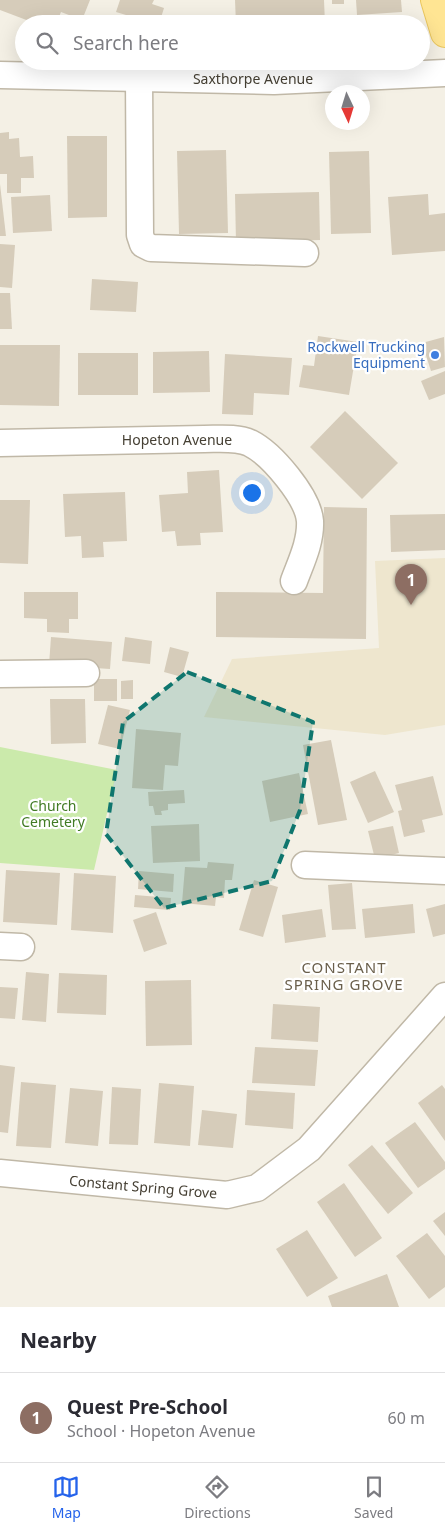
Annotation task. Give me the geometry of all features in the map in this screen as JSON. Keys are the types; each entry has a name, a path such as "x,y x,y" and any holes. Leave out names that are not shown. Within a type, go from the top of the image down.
{"main road":[{"path":"435,0 445,33"}],"street":[{"name":"Saxthorpe Avenue","path":"0,75 274,81 445,74"},
{"path":"139,78 140,235 143,244 152,248 305,253"},
{"name":"Hopeton Avenue","path":"0,443 204,439 232,439 250,443 276,464 307,507 310,522 309,542 294,581"},
{"path":"0,674 86,674"},
{"path":"305,865 445,871"},
{"name":"Constant Spring Grove","path":"0,1173 227,1195 257,1188 309,1149 445,996"}],"highlighted area":[{"path":"187,672 313,722 300,810 272,881 164,908 106,834 123,722"}],"shaded area":[{"path":"445,558 445,725 385,735 204,717 232,659 379,648 375,561"}],"green space":[{"name":"Church Cemetery","path":"0,747 117,770 94,870 0,863"}],"building":[{"path":"0,0 90,0 84,15 69,15 61,12 60,15 15,16 0,10"},
{"path":"120,0 154,0 152,4 164,8 162,15 126,15 116,12"},
{"path":"235,0 324,0 325,15 236,15"},
{"path":"332,0 344,0 344,4 332,4"},
{"path":"356,0 401,0 402,12 357,15"},
{"path":"9,132 9,139 19,138 20,157 33,156 34,178 21,178 21,193 7,193 7,174 0,174 0,133"},
{"path":"67,136 107,136 107,217 68,218"},
{"path":"226,150 228,233 179,234 177,151"},
{"path":"369,151 371,233 331,234 329,152"},
{"path":"0,184 6,236 0,236"},
{"path":"319,192 320,240 236,243 235,194"},
{"path":"428,194 429,215 445,213 445,251 392,255 388,197"},
{"path":"50,195 52,231 13,233 11,197"},
{"path":"0,244 15,245 12,288 0,287"},
{"path":"92,279 138,282 136,312 90,310"},
{"path":"0,293 10,293 12,329 0,329"},
{"path":"318,336 358,342 349,395 299,387 303,365 314,366"},
{"name":"Rockwell Trucking Equipment","path":"444,337 445,367 431,371 422,343"},
{"path":"0,345 60,345 59,406 0,405"},
{"path":"209,351 210,392 153,393 153,352"},
{"path":"78,353 138,353 138,395 78,395"},
{"path":"225,354 292,358 289,395 254,393 253,415 222,414"},
{"path":"445,371 445,394 429,400 421,381"},
{"path":"345,411 398,463 362,499 310,447"},
{"path":"219,470 223,532 200,533 201,545 177,546 175,531 162,532 159,495 188,493 187,472"},
{"path":"125,492 127,541 103,542 104,557 82,558 81,536 65,537 63,494"},
{"path":"0,500 30,500 28,564 0,563"},
{"path":"324,507 367,508 366,639 216,637 216,592 323,593"},
{"path":"445,514 445,550 391,552 390,515"},
{"path":"24,592 78,592 78,619 69,619 69,633 47,632 47,619 24,618"},
{"path":"51,637 112,642 110,669 49,665"},
{"path":"125,637 152,641 150,664 122,661"},
{"path":"170,647 189,652 182,677 164,672"},
{"path":"94,679 117,679 117,701 94,701"},
{"path":"133,680 133,699 121,699 121,681"},
{"path":"50,699 85,699 86,743 51,744"},
{"path":"108,705 130,710 120,749 98,744"},
{"path":"136,729 181,733 178,766 165,765 163,790 132,788"},
{"path":"331,740 347,820 318,825 303,745"},
{"path":"375,771 394,812 368,823 350,782"},
{"path":"299,773 308,814 270,822 262,781"},
{"path":"433,776 443,815 422,820 425,832 404,837 398,811 402,810 395,785"},
{"path":"184,790 185,803 168,804 168,810 161,811 162,815 155,815 153,806 149,806 148,792"},
{"path":"199,824 200,861 153,863 151,826"},
{"path":"393,826 399,853 375,859 368,831"},
{"path":"208,862 234,864 232,880 225,880 224,898 216,897 215,906 182,903 185,867 207,868"},
{"path":"6,870 60,873 57,925 3,922"},
{"path":"139,871 174,874 173,892 138,889"},
{"path":"74,873 116,876 113,933 71,930"},
{"path":"254,880 278,887 263,937 239,930"},
{"path":"352,883 356,929 332,930 328,885"},
{"path":"135,895 171,898 170,910 134,907"},
{"path":"413,904 415,933 365,938 362,909"},
{"path":"445,904 445,934 433,937 426,909"},
{"path":"322,909 326,937 285,943 282,915"},
{"path":"156,912 167,944 144,952 133,920"},
{"path":"26,972 49,974 46,1022 22,1020"},
{"path":"59,973 107,975 106,1015 57,1013"},
{"path":"191,980 192,1045 146,1046 145,981"},
{"path":"0,987 18,988 15,1019 0,1018"},
{"path":"273,1004 320,1007 318,1042 271,1039"},
{"path":"255,1047 318,1050 315,1086 252,1083"},
{"path":"0,1065 15,1067 8,1133 0,1132"},
{"path":"21,1082 56,1085 51,1148 16,1146"},
{"path":"159,1083 194,1086 190,1146 154,1143"},
{"path":"442,1085 445,1089 445,1141 418,1103"},
{"path":"112,1087 141,1089 138,1145 109,1144"},
{"path":"70,1088 103,1091 98,1146 65,1143"},
{"path":"247,1090 295,1093 293,1129 245,1125"},
{"path":"202,1110 237,1114 233,1148 198,1145"},
{"path":"415,1122 445,1162 445,1169 418,1188 385,1143"},
{"path":"372,1145 413,1193 388,1214 348,1165"},
{"path":"344,1183 382,1238 355,1257 317,1202"},
{"path":"445,1212 445,1236 433,1221"},
{"path":"307,1230 338,1278 307,1297 276,1249"},
{"path":"427,1233 445,1256 445,1287 429,1299 396,1256"},
{"path":"387,1274 399,1307 332,1307 328,1296"}],"place":[{"name":"Rockwell Trucking Equipment","path":"435,355"},
{"name":"Quest Pre-School","path":"411,605"}],"district":[{"name":"CONSTANT SPRING GROVE","path":"344,976"}]}
